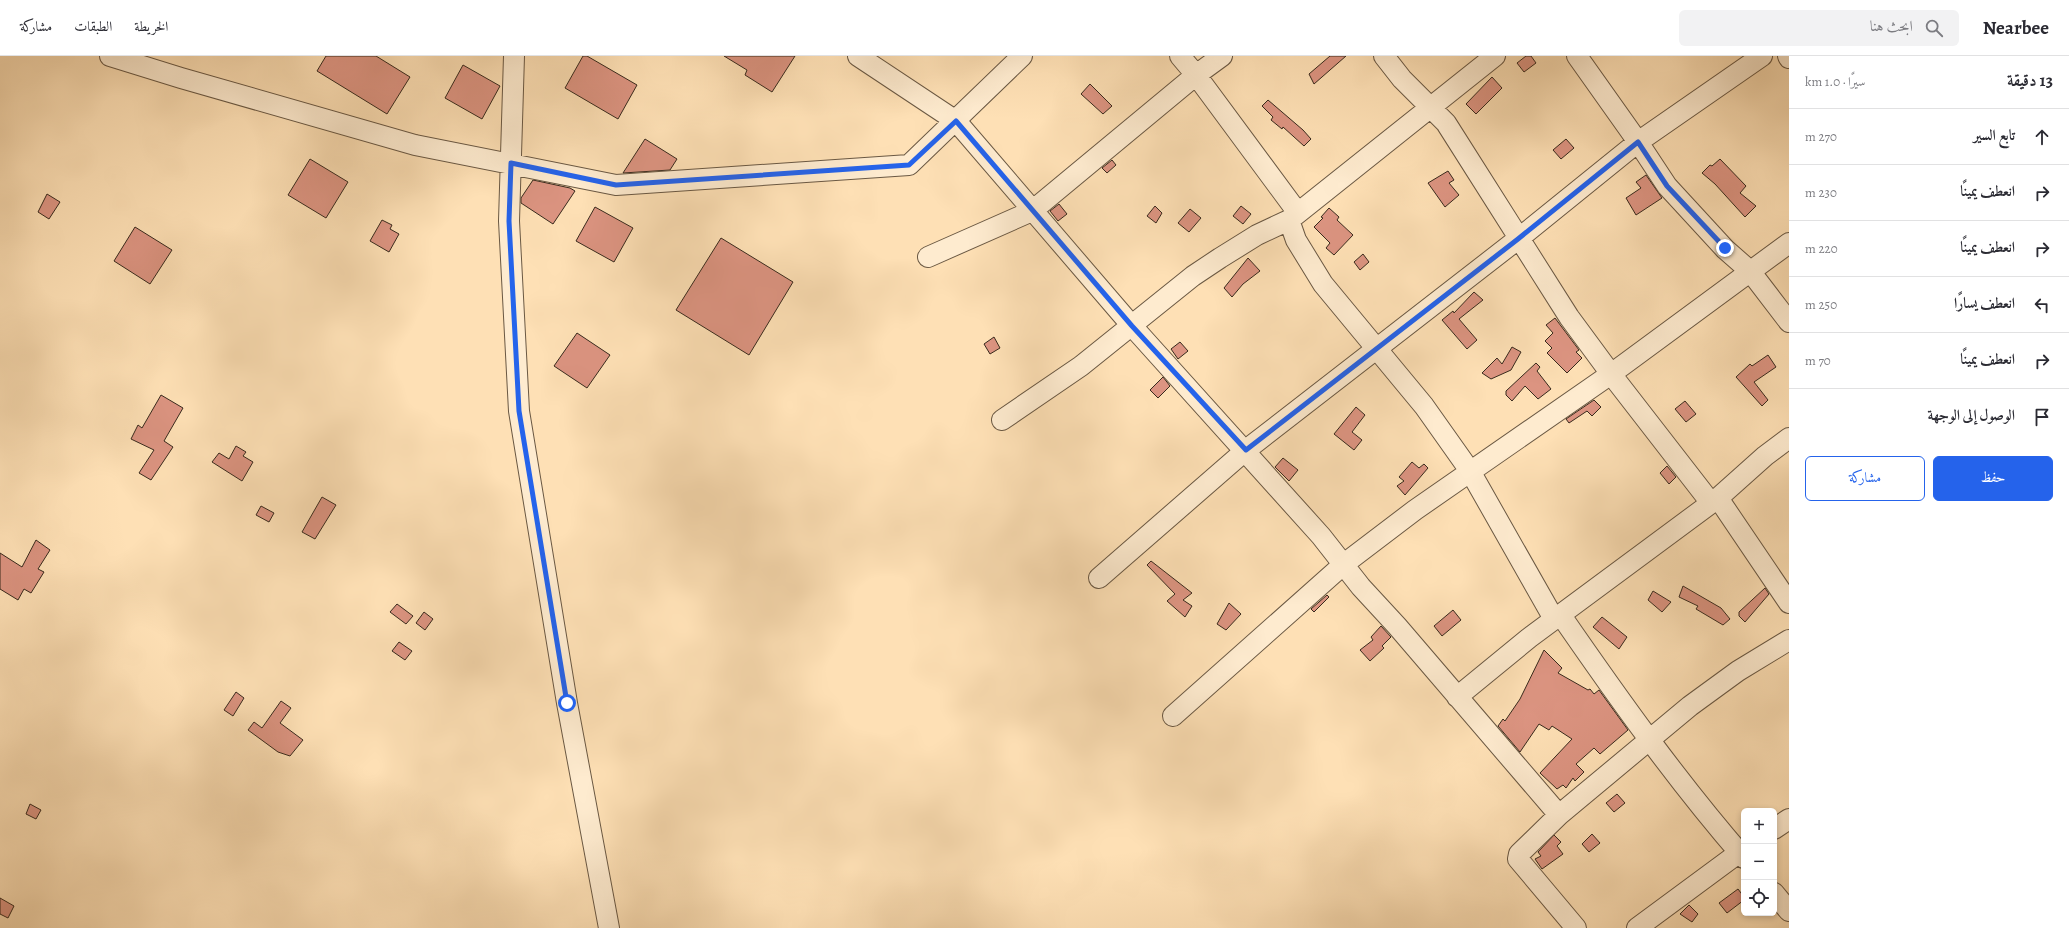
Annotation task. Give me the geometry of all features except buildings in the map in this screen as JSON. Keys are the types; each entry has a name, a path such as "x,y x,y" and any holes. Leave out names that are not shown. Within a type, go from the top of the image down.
{"street":[{"path":"112,56 414,145 616,185 909,165 1022,56"},
{"path":"514,56 509,221 519,411 567,703 609,928"},
{"path":"858,56 956,121 1132,326 1246,450 1344,564 1361,587 1559,815"},
{"path":"1180,56 1196,75 1293,217 1296,240 1307,260 1339,304 1424,406 1470,471 1557,616 1691,794 1741,852"},
{"path":"928,257 1032,211 1196,75 1222,56"},
{"path":"1384,56 1406,84 1446,123 1518,239 1570,317 1611,374 1715,500 1789,603"},
{"path":"1002,420 1076,370 1193,276 1257,235 1293,217 1430,106 1495,56"},
{"path":"1577,56 1638,142 1667,186 1725,248 1750,271 1789,322"},
{"path":"1098,578 1246,450 1518,239 1638,142 1762,56"},
{"path":"1173,716 1344,564 1470,471 1611,374 1789,243"},
{"path":"1457,697 1557,616 1715,500 1765,456 1789,438"},
{"path":"1576,928 1518,859 1522,849 1559,815 1650,739 1738,670 1789,640"},
{"path":"1777,827 1789,819"},
{"path":"1636,928 1741,854"},
{"path":"1777,897 1789,911"}],"route":[{"path":"567,703 519,411 509,221 511,163 616,185 909,165 956,121 1132,326 1246,450 1518,239 1638,142 1667,186 1725,248"}]}
